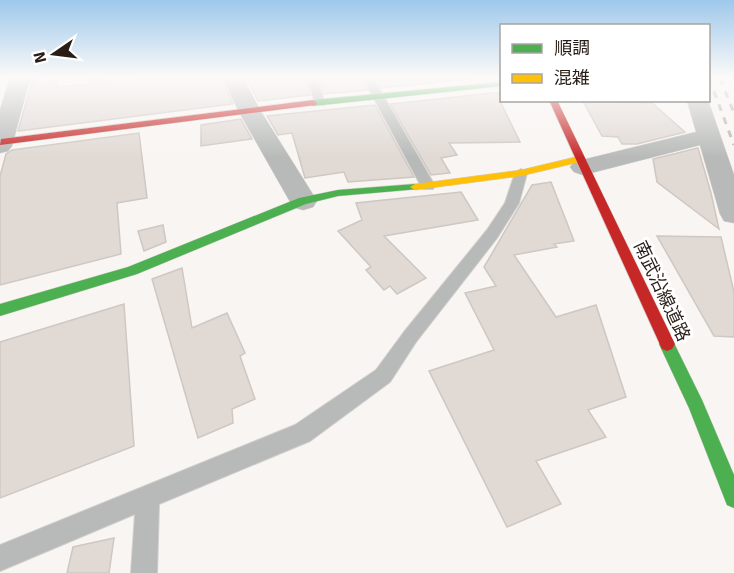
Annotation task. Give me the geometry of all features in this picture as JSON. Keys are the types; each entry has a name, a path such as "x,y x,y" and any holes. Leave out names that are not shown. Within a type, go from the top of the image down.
{"street":[{"path":"15,105 1,140 302,105"},
{"path":"246,105 303,201"},
{"name":"南武沿線道路","path":"555,105 696,406 734,498"},
{"path":"699,105 734,214"},
{"path":"0,310 132,271 303,201 338,193 428,186 521,173 709,136"}],"lane":[{"path":"382,105 428,186"},
{"path":"0,558 302,433 383,376 423,320 492,234 512,203 521,173"},
{"path":"144,573 148,495"}],"building":[{"path":"25,105 227,105 18,131"},
{"path":"375,105 414,177 348,182 344,172 305,178 292,133 278,135 267,116"},
{"path":"390,105 502,105 520,142 449,143 457,155 441,158 450,173 431,175"},
{"path":"585,105 654,105 685,132 637,144 622,144 618,137 602,136"},
{"path":"241,119 252,139 201,146 201,125"},
{"path":"139,133 147,198 117,203 121,254 0,285 0,176 6,154 12,150"},
{"path":"698,148 719,229 657,182 653,159"},
{"path":"551,182 574,241 554,244 557,247 514,255 556,317 596,305 626,397 588,410 606,437 536,461 561,504 507,527 429,371 494,350 465,293 496,286 484,267 532,185"},
{"path":"461,192 478,220 384,236 426,278 397,294 390,286 384,290 366,270 371,267 338,231 362,220 356,203"},
{"path":"163,225 166,242 144,251 138,231"},
{"path":"657,236 721,237 734,292 734,337 714,336"},
{"path":"182,268 192,328 227,313 245,353 240,356 255,399 232,409 233,423 198,438 152,279"},
{"path":"124,304 134,446 0,498 0,342"},
{"path":"114,538 109,573 67,573 73,547"}],"railway":[{"path":"719,105 734,145"},
{"path":"731,105 734,113"}],"traffic: fast":[{"path":"0,310 132,271 303,201 338,193 415,187"},
{"path":"667,344 696,406 734,498"}],"traffic: slow":[{"path":"415,187 521,173 580,159"}],"traffic: jam":[{"path":"1,142 299,105"},
{"path":"555,105 667,344"}]}
